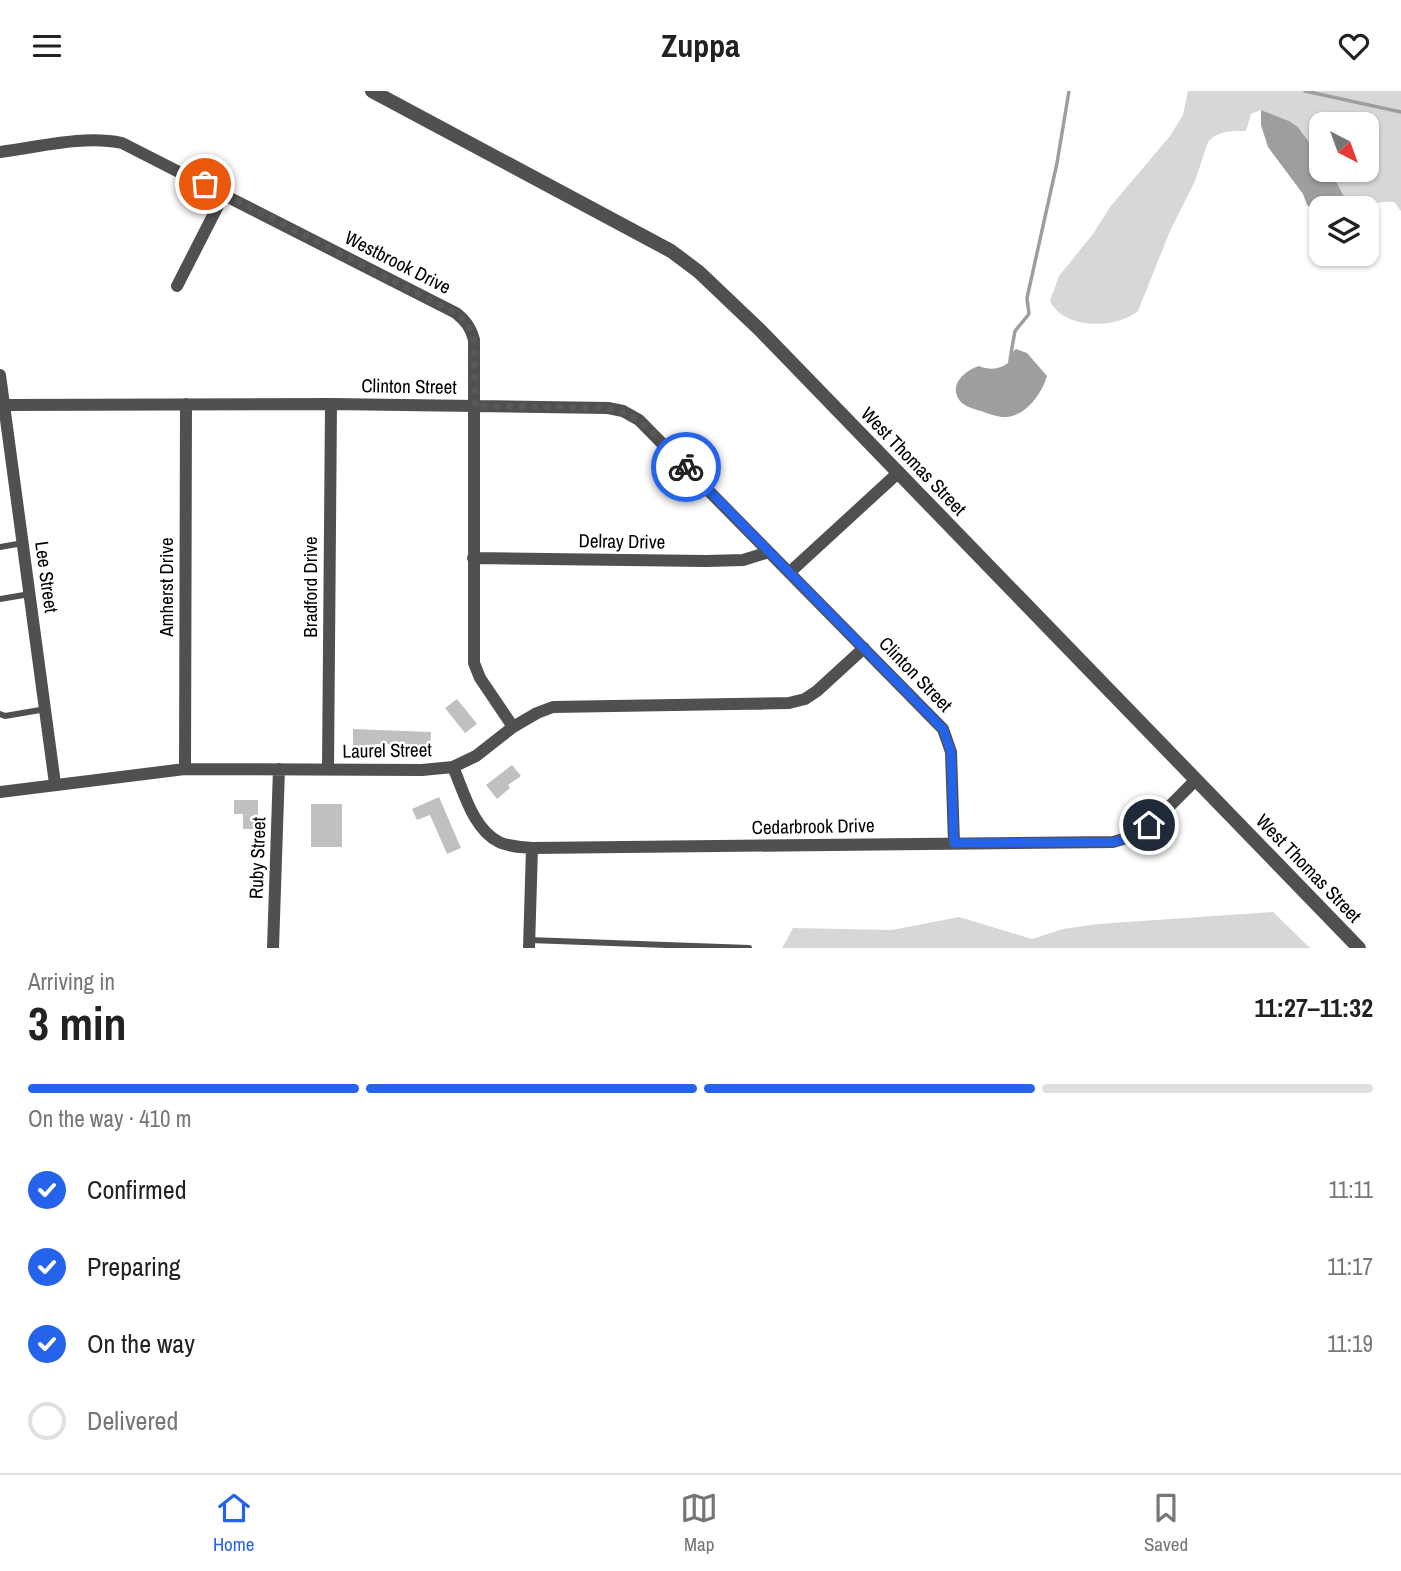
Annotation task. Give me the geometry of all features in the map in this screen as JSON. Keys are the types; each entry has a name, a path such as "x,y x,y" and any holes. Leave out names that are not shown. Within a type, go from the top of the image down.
{"street":[{"name":"West Thomas Street","path":"372,91 671,251 699,272 760,330 899,472 1359,948"},
{"name":"Westbrook Drive","path":"0,152 111,141 149,155 456,313 465,321 472,330 474,341 474,663 480,678 513,727"},
{"path":"177,286 224,194"},
{"name":"Lee Street","path":"0,375 55,784"},
{"name":"Amherst Drive","path":"185,769 186,404"},
{"name":"Clinton Street","path":"4,405 331,404 608,408 623,411 639,420 943,729 951,752 954,843"},
{"name":"Bradford Drive","path":"328,769 331,404"},
{"path":"790,572 899,472"},
{"name":"Delray Drive","path":"473,558 718,561 743,560 769,552"},
{"name":"Laurel Street","path":"0,792 185,769 422,771 453,767 476,756 513,727 553,707 789,703 805,699 864,647"},
{"name":"Cedarbrook Drive","path":"453,767 473,813 492,837 509,846 532,848 1113,842 1129,838 1149,825 1196,780"},
{"name":"Ruby Street","path":"273,948 279,769"},
{"path":"529,944 532,848"}],"lane":[{"path":"0,547 23,543"},
{"path":"0,599 30,594"},
{"path":"0,714 5,716 46,709"},
{"path":"529,944 749,948"}],"shaded area":[{"path":"1188,91 1401,91 1401,211 1394,202 1379,203 1379,196 1344,196 1336,182 1379,182 1379,112 1309,112 1309,142 1298,127 1261,110 1251,114 1246,131 1221,133 1208,142 1195,181 1170,231 1138,311 1117,321 1104,323 1078,322 1067,317 1050,301 1059,276 1093,234 1110,207 1170,136 1183,115"},
{"path":"1261,110 1298,127 1309,142 1309,182 1336,182 1344,196 1309,196 1309,206 1307,205 1303,194 1268,147 1261,125"},
{"path":"1016,349 1027,353 1047,376 1041,391 1031,404 1018,414 1002,417 971,408 960,401 956,387 965,374 979,366 994,369 1001,367 1008,363 1009,355"},
{"path":"1273,912 1310,948 782,948 793,928 892,930 959,917 1032,939 1063,929 1098,924"}],"building":[{"path":"457,699 477,724 465,733 445,708"},
{"path":"353,729 431,732 430,748 375,744 375,749 353,749"},
{"path":"512,765 521,776 508,785 510,788 497,799 486,785"},
{"path":"439,797 461,848 447,854 430,815 417,820 412,809"},
{"path":"234,800 258,800 258,829 243,829 243,814 234,814"},
{"path":"311,804 342,804 342,847 311,847"}],"waterway":[{"path":"1011,353 1015,331 1029,314 1027,298 1057,163 1069,91"},
{"path":"1305,91 1401,112"}],"way so far":[{"path":"205,184 456,313 472,330 475,406 608,408 623,411 639,420 686,467"}],"route":[{"path":"686,467 943,729 951,752 954,843 1113,842 1129,838 1149,825"}]}
